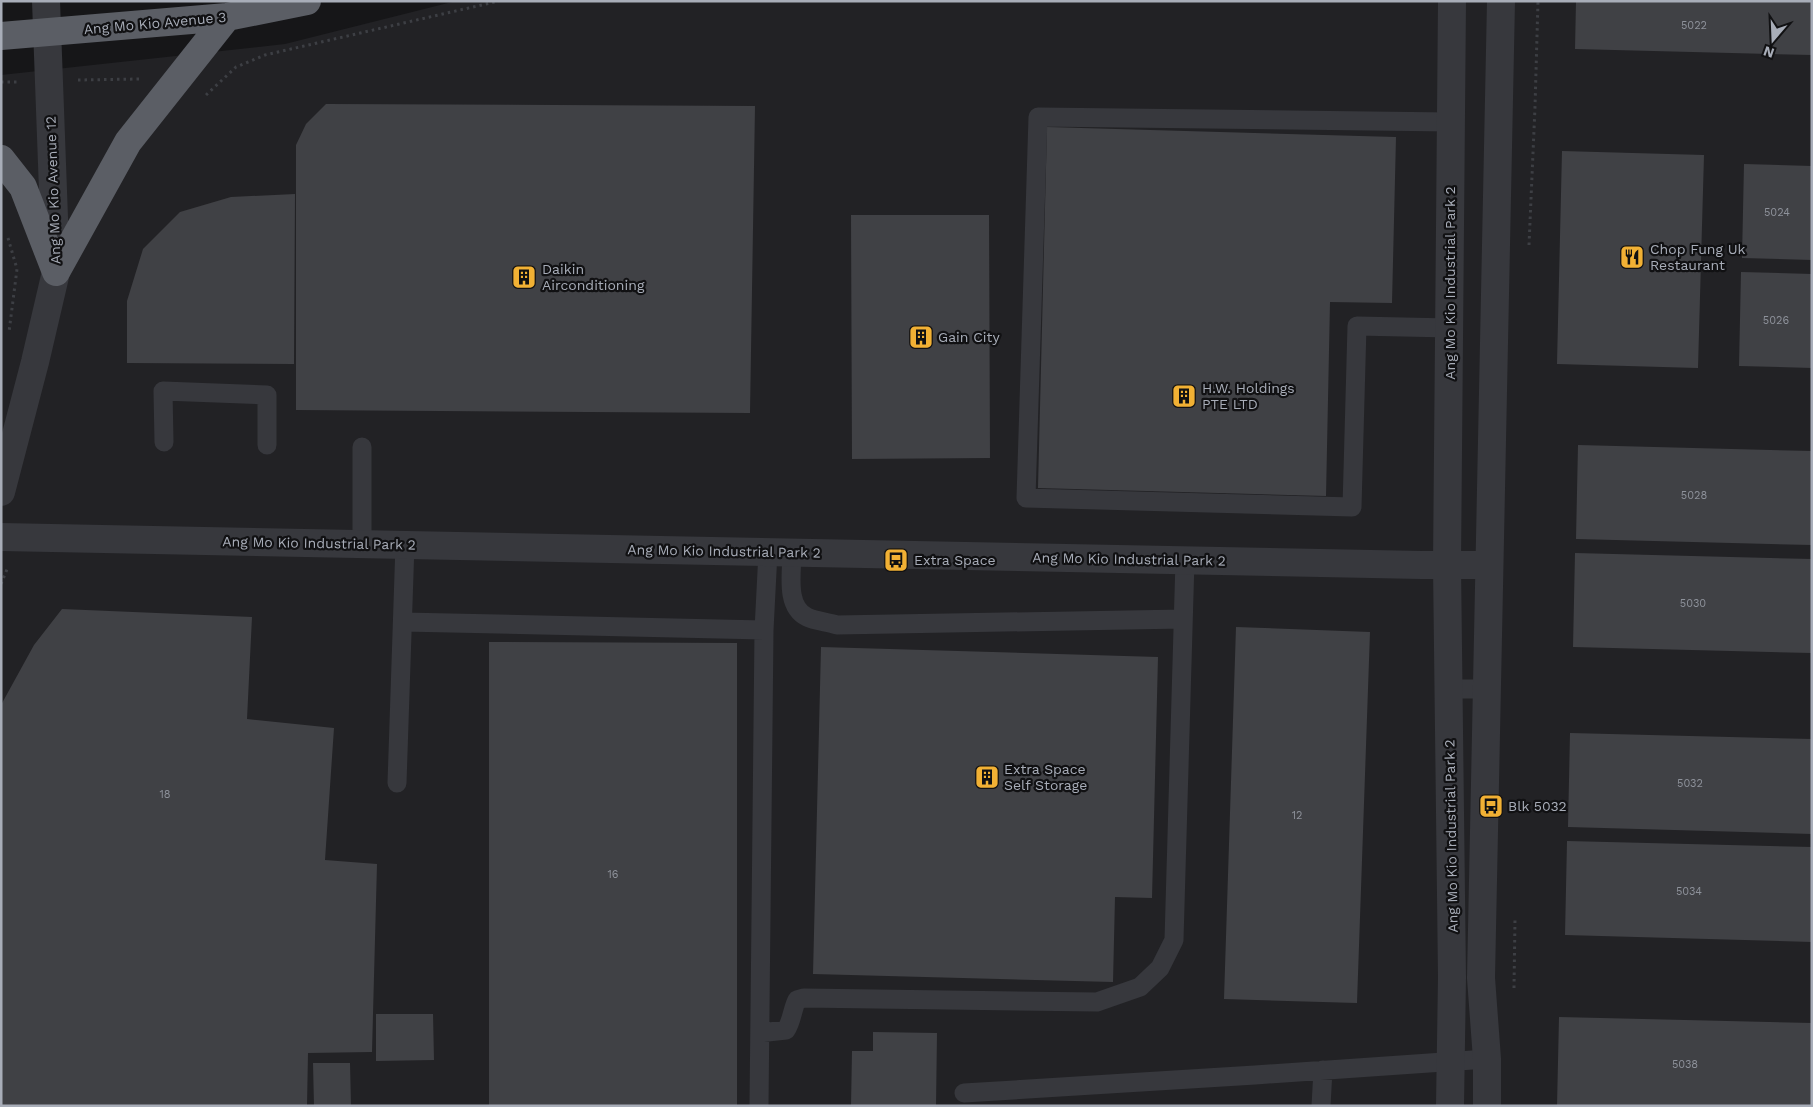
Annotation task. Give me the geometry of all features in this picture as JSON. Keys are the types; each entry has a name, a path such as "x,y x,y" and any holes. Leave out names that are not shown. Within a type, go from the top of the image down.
{"highway":[{"name":"Ang Mo Kio Avenue 3","path":"1,36 228,17 307,1"},
{"path":"56,272 128,142 228,17"},
{"path":"1,159 23,187 56,272"}],"street":[{"name":"Ang Mo Kio Avenue 12","path":"1,492 56,272 46,1"},
{"name":"Ang Mo Kio Industrial Park 2","path":"1450,1106 1452,977 1447,565 1452,1"},
{"path":"1487,1106 1487,1059 1481,978 1501,1"},
{"name":"Ang Mo Kio Industrial Park 2","path":"10,537 1489,565"}],"lane":[{"path":"1450,328 1357,326 1352,507 1026,498 1038,117 1452,122"},
{"path":"164,442 163,392 267,394 267,445"},
{"path":"362,447 362,544"},
{"path":"397,783 405,544"},
{"path":"780,552 796,609 807,617 837,625 1183,619"},
{"path":"759,1106 764,630 780,552"},
{"path":"760,1033 786,1030 789,1025 792,1009 797,1000 804,998 1097,1002 1140,987 1160,968 1174,940 1185,560"},
{"path":"403,622 764,630"},
{"path":"1449,688 1487,689"},
{"path":"1452,977 1481,978"},
{"path":"964,1093 1487,1059"},
{"path":"1321,1106 1322,1070"}],"path":[{"path":"203,98 236,67 265,55 499,1"},
{"path":"1536,107 1538,1"},
{"path":"6,233 17,269 7,341"},
{"path":"1,584 10,537"}],"shaded area":[{"path":"456,1 1812,1 1812,1106 1,1106 1,75 285,44"}],"building":[{"path":"1576,1 1812,1 1812,55 1575,49"},
{"name":"Daikin Airconditioning","path":"326,104 755,106 750,413 296,410 296,145 306,124"},
{"name":"H.W. Holdings PTE LTD","path":"1047,127 1396,137 1392,303 1330,302 1326,496 1038,488"},
{"path":"1562,151 1704,155 1698,368 1557,364"},
{"path":"1744,164 1812,166 1812,260 1742,258"},
{"path":"295,194 294,364 127,363 127,301 143,249 180,212 231,197"},
{"name":"Gain City","path":"851,215 989,215 990,458 852,459"},
{"path":"1741,272 1812,274 1812,368 1739,366"},
{"path":"1578,445 1812,451 1812,545 1576,539"},
{"path":"1575,553 1812,559 1812,653 1573,647"},
{"path":"62,609 252,617 247,719 334,728 325,860 377,864 372,1052 308,1053 307,1106 1,1106 1,705 34,645"},
{"path":"1236,627 1370,632 1357,1003 1224,999"},
{"path":"489,642 737,643 737,1106 489,1106"},
{"name":"Extra Space Self Storage","path":"821,647 1158,657 1152,898 1115,897 1113,982 813,974"},
{"path":"1570,733 1812,739 1812,834 1568,827"},
{"path":"1567,841 1812,847 1812,942 1565,935"},
{"path":"376,1014 433,1014 434,1060 376,1061"},
{"path":"1559,1017 1812,1023 1812,1106 1557,1106"},
{"path":"873,1032 937,1033 936,1106 851,1106 852,1051 873,1051"},
{"path":"313,1063 350,1063 351,1106 314,1106"}],"place":[{"name":"Chop Fung Uk Restaurant","path":"1632,257"},
{"name":"Daikin Airconditioning","path":"524,277"},
{"name":"Gain City","path":"921,337"},
{"name":"H.W. Holdings PTE LTD","path":"1184,396"},
{"name":"Extra Space","path":"896,560"},
{"name":"Extra Space Self Storage","path":"987,777"},
{"name":"Blk 5032","path":"1491,806"}]}
